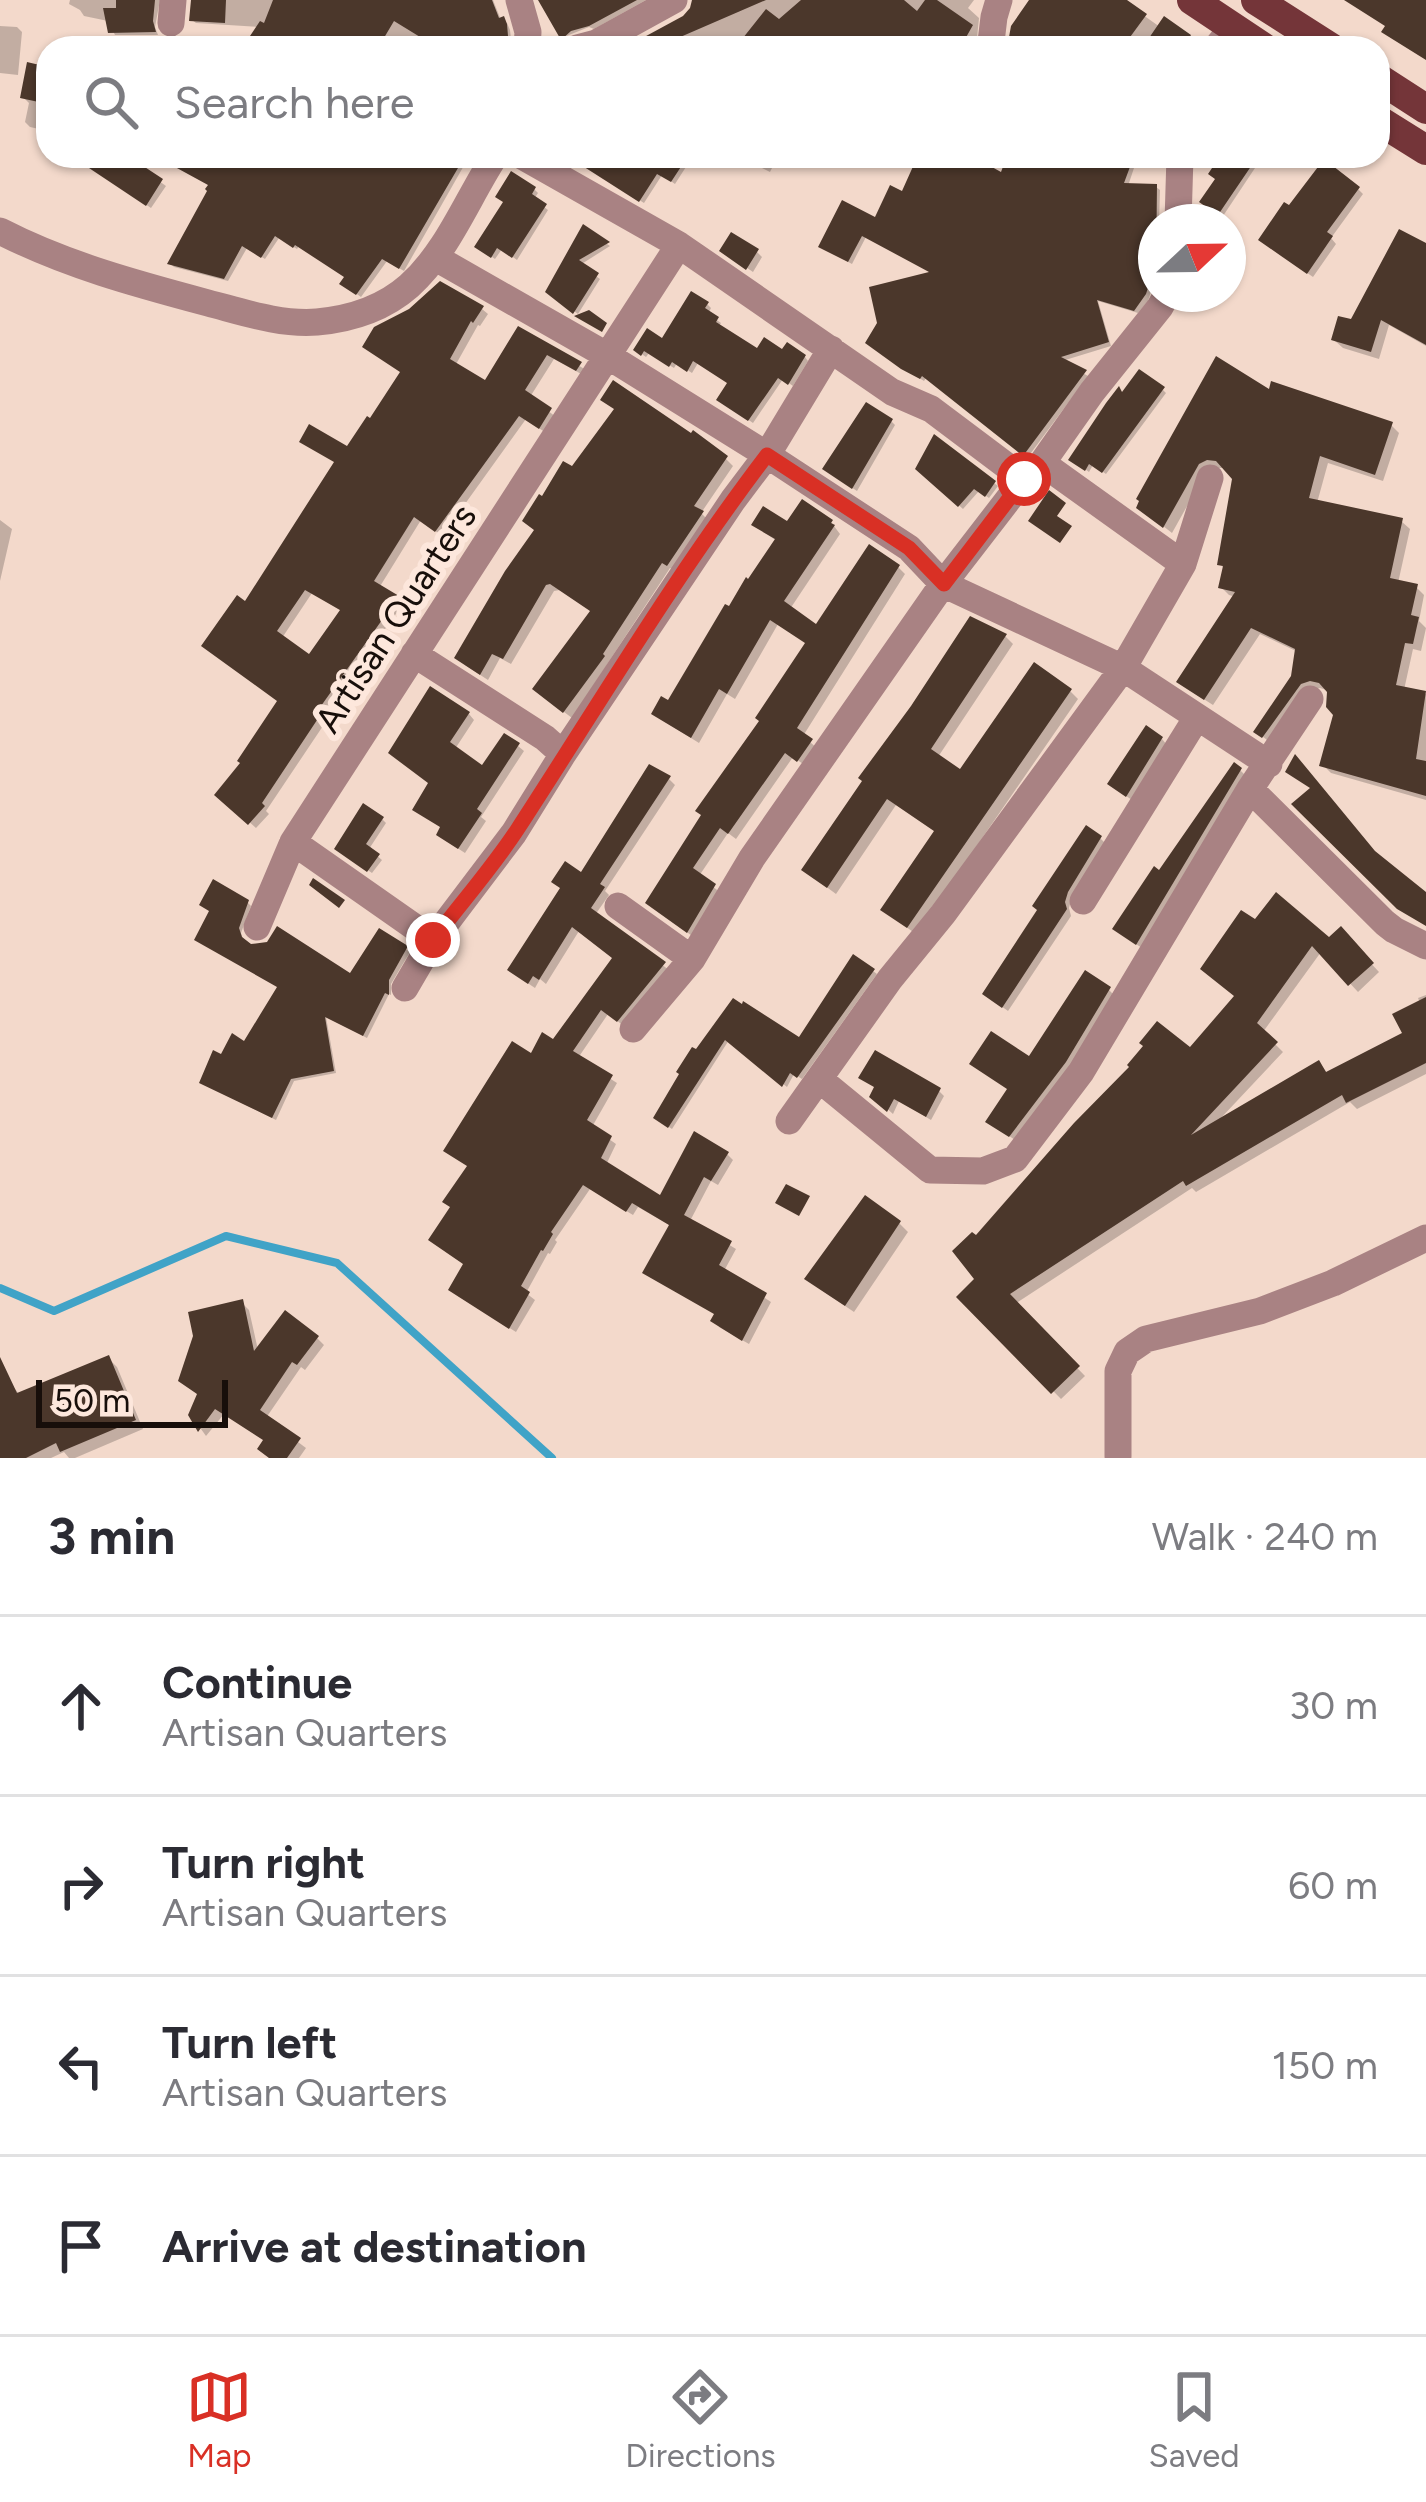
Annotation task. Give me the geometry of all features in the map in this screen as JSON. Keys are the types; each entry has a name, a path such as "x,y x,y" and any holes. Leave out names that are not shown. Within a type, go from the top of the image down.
{"main road":[{"path":"1192,0 1222,36"},
{"path":"1256,0 1312,36"},
{"path":"1390,86 1426,109"},
{"path":"1390,128 1426,150"}],"street":[{"path":"519,0 528,36"},
{"path":"609,36 674,0"},
{"path":"992,36 1000,0"},
{"path":"0,231 97,272 272,319 300,322 356,315 409,286 436,258 487,168"},
{"path":"543,168 679,245 892,392 931,409 1183,565"},
{"path":"1179,204 1180,168"},
{"name":"Artisan Quarters","path":"257,927 293,842 679,245"},
{"path":"436,258 608,356 767,455 909,548 944,584 1123,668 1269,764"},
{"path":"633,1029 692,959 752,858 944,584 1157,312"},
{"path":"404,988 433,940 514,833 767,455 831,350"},
{"path":"789,1121 1123,668 1183,565 1210,478"},
{"path":"414,654 563,754"},
{"path":"819,1079 930,1170 983,1171 1016,1159 1081,1072 1250,789 1310,699"},
{"path":"1083,901 1197,717"},
{"path":"1250,789 1385,923 1426,946"},
{"path":"293,842 433,940"},
{"path":"618,906 692,959"},
{"path":"1118,1456 1118,1371 1127,1352 1146,1339 1260,1311 1334,1283 1426,1238"}],"building":[{"path":"116,0 155,0 156,32 108,33 103,8 116,8"},
{"path":"191,0 226,0 225,23 189,21"},
{"path":"273,0 492,0 499,18 504,16 508,36 418,36 394,21 385,36 250,36 260,21 264,23"},
{"path":"538,0 637,0 589,26 559,36"},
{"path":"692,0 766,0 683,36 646,36 690,8"},
{"path":"801,0 904,0 917,11 925,0 937,0 973,25 967,36 745,36 766,9 779,19"},
{"path":"1029,0 1127,0 1147,14 1131,36 1009,36"},
{"path":"1344,0 1426,0 1426,60 1381,32 1385,26"},
{"path":"1164,16 1191,35 1190,36 1150,36"},
{"path":"27,62 36,64 36,101 20,98"},
{"path":"89,168 146,168 163,179 146,206"},
{"path":"177,168 458,168 399,269 382,259 356,295 339,284 344,277 275,236 261,258 242,246 224,279 167,264 208,185"},
{"path":"586,168 680,168 671,182 657,174 639,202"},
{"path":"912,168 994,168 1001,172 1002,168 1130,168 1124,183 1157,184 1157,204 1138,204 1138,305 1134,311 1097,300 1109,342 1061,357 1087,370 1023,456 922,376 901,369 865,343 877,323 869,287 929,272 862,236 848,262 818,247 842,200 875,217 890,185 902,191"},
{"path":"1212,168 1250,168 1225,204 1202,204 1215,179 1208,174"},
{"path":"1317,168 1336,168 1360,187 1327,232 1333,236 1307,274 1258,240 1284,202 1289,205"},
{"path":"511,171 536,187 532,194 547,204 512,258 497,248 491,258 474,247 503,202 495,197"},
{"path":"583,224 610,242 579,260 599,273 573,314 545,292"},
{"path":"1399,229 1426,243 1426,345 1381,320 1371,352 1331,340 1338,316 1351,319"},
{"path":"731,232 759,249 746,270 719,251"},
{"path":"440,281 484,306 450,359 485,380 518,326 582,362 576,371 547,355 525,390 552,408 539,429 519,416 435,532 414,517 374,581 399,596 321,706 325,708 262,803 265,806 248,825 214,795 240,763 237,761 277,701 201,646 237,595 245,601 334,462 299,442 309,424 347,446 400,372 362,347 374,327 409,309","holes":["305,590 340,610 309,654 277,631"]},
{"path":"691,291 709,302 705,308 719,317 716,322 757,348 764,337 782,349 787,342 806,355 788,385 778,378 748,421 716,400 727,383 693,361 687,372 672,362 669,367 644,351 641,356 633,350 647,328 662,338"},
{"path":"589,310 607,323 602,332 574,316"},
{"path":"1216,356 1269,389 1271,381 1393,422 1375,475 1320,456 1309,498 1403,518 1390,578 1418,584 1411,615 1419,617 1413,644 1405,643 1396,685 1426,691 1416,759 1426,761 1426,796 1319,766 1333,715 1326,707 1327,692 1319,683 1301,684 1262,738 1253,732 1291,676 1295,649 1251,628 1204,700 1176,682 1235,592 1218,588 1223,566 1217,565 1232,479 1216,461 1199,464 1163,528 1136,508 1136,499"},
{"path":"1139,369 1165,387 1102,473 1089,464 1085,471 1068,460 1119,386 1122,392"},
{"path":"613,380 728,456 694,506 704,511 667,566 662,563 605,656 563,713 532,689 590,611 550,584 503,659 492,654 480,675 454,658 534,530 522,521 539,494 542,496 563,461 572,466 614,409 600,400"},
{"path":"866,402 893,419 852,489 822,469"},
{"path":"934,434 996,481 985,497 974,489 958,507 915,469"},
{"path":"1049,490 1066,503 1057,516 1072,526 1060,543 1028,521"},
{"path":"802,499 835,525 784,601 816,624 869,544 900,565 797,728 813,739 797,762 785,753 728,834 720,828 693,868 716,884 687,933 645,903 701,815 695,811 759,721 755,718 805,643 770,620 727,694 719,689 691,738 651,714 661,696 668,700 725,604 729,606 775,539 751,525 763,506 787,521"},
{"path":"970,616 1007,634 931,749 960,769 1034,662 1072,689 907,928 880,910 934,831 887,799 827,888 801,870"},
{"path":"430,686 470,712 450,742 482,765 504,733 520,743 477,809 482,813 458,849 436,835 440,827 412,810 428,783 388,753"},
{"path":"1146,725 1163,737 1126,797 1107,784"},
{"path":"1295,754 1375,851 1426,892 1426,926 1397,909 1291,804 1310,788 1285,772"},
{"path":"1234,762 1242,768 1136,945 1112,929"},
{"path":"649,764 671,776 600,884 605,887 591,908 666,962 617,1022 601,1010 573,1051 613,1075 587,1120 612,1136 601,1158 660,1195 694,1131 729,1152 711,1181 704,1177 684,1215 732,1241 719,1265 767,1293 742,1341 710,1321 714,1314 642,1273 669,1225 632,1203 626,1212 583,1185 521,1286 530,1292 509,1329 448,1290 463,1264 428,1240 450,1207 442,1202 467,1166 443,1151 512,1041 531,1053 542,1032 553,1039 612,958 572,927 539,980 533,976 528,984 507,970 560,888 551,882 565,861 581,872"},
{"path":"363,803 384,817 366,844 380,854 367,872 334,849"},
{"path":"1086,825 1102,836 1068,892 1067,909 1002,1008 982,994"},
{"path":"313,878 345,900 339,908 309,885"},
{"path":"213,879 249,900 239,928 251,944 267,942 277,926 350,973 379,928 408,946 389,980 389,995 385,993 363,1036 325,1017 334,1071 291,1079 272,1118 199,1083 213,1050 221,1054 232,1033 244,1041 277,987 194,940 209,911 199,905"},
{"path":"1276,892 1329,937 1341,926 1374,963 1348,986 1312,946 1257,1023 1278,1042 1191,1135 1319,1060 1326,1072 1402,1033 1392,1014 1426,997 1426,1063 1346,1103 1342,1095 1186,1186 1183,1181 1010,1294 1080,1366 1051,1394 956,1297 974,1279 952,1251 972,1232 976,1235 1129,1067 1143,1046 1139,1043 1157,1021 1190,1047 1234,996 1200,969 1241,910 1255,919"},
{"path":"853,954 875,969 797,1078 790,1073 782,1087 725,1040 668,1128 653,1118 692,1047 696,1049 733,998 799,1037"},
{"path":"1085,970 1111,987 1066,1062 1009,1137 985,1122 1007,1089 969,1064 991,1031 1029,1056"},
{"path":"875,1050 941,1088 926,1117 894,1099 887,1112 869,1097 874,1087 858,1078"},
{"path":"786,1184 810,1196 799,1216 775,1203"},
{"path":"865,1195 901,1221 845,1306 804,1279"},
{"path":"243,1299 254,1351 285,1310 319,1336 297,1365 292,1362 260,1410 301,1438 287,1458 269,1458 257,1449 263,1440 215,1409 198,1432 188,1415 197,1394 178,1381 193,1336 188,1312"},
{"path":"109,1355 136,1420 60,1452 56,1443 26,1458 0,1458 0,1357 17,1393"}],"waterway":[{"path":"0,1288 54,1311 226,1236 337,1263 552,1458"}],"route":[{"path":"433,940 514,833 767,455 909,548 944,584 1024,479"}]}
